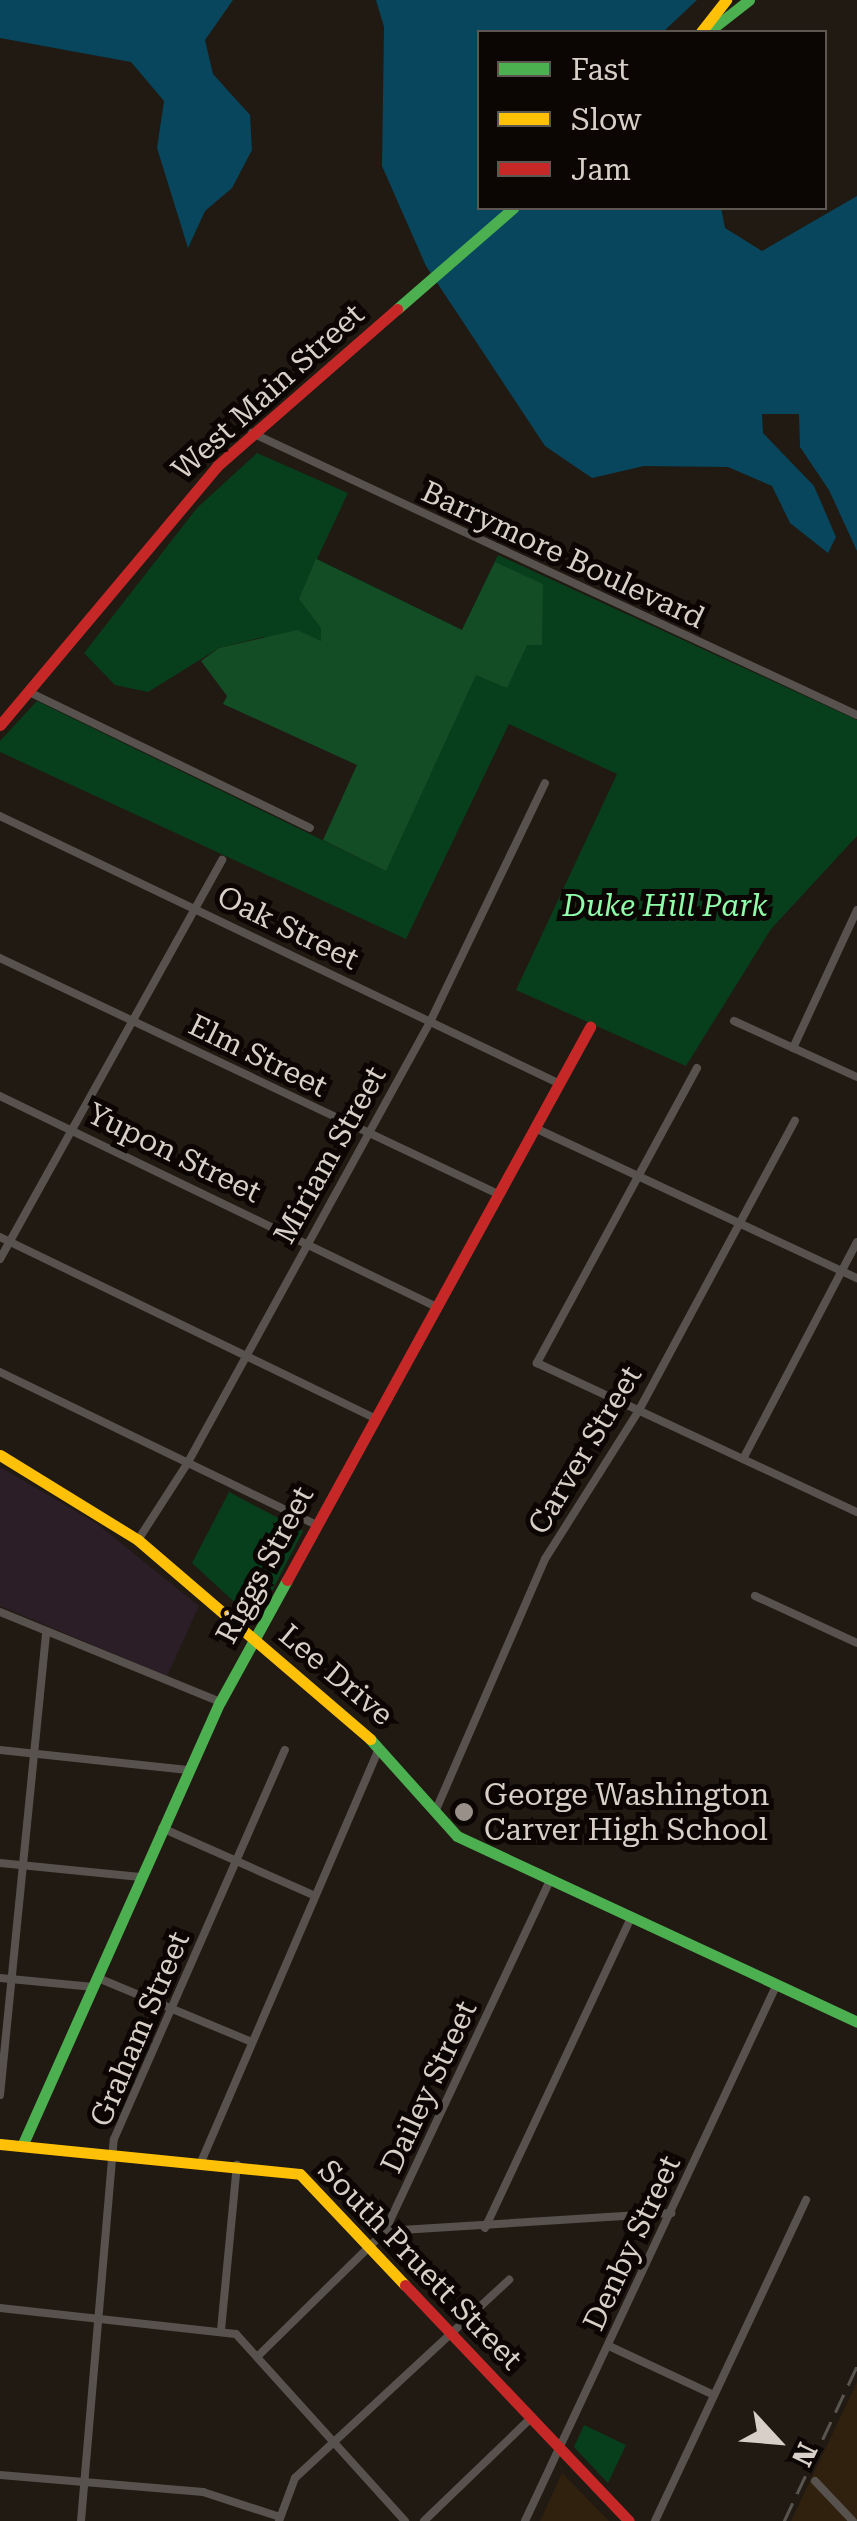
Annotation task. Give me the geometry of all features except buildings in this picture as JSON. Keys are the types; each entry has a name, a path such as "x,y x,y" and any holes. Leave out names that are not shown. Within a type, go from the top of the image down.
{"street":[{"path":"705,30 726,0"},
{"path":"707,30 749,0"},
{"name":"West Main Street","path":"0,725 179,506 252,433 511,210"},
{"name":"Barrymore Boulevard","path":"252,433 857,715"},
{"path":"29,692 310,828"},
{"name":"Miriam Street","path":"138,1540 187,1464 430,1022 545,783"},
{"name":"Oak Street","path":"0,816 556,1082"},
{"path":"0,1259 222,860"},
{"path":"793,1048 857,910"},
{"name":"Elm Street","path":"0,958 496,1194"},
{"path":"734,1021 857,1077"},
{"name":"Riggs Street","path":"22,2146 220,1702 372,1418 590,1026"},
{"path":"698,1068 537,1362 857,1512"},
{"name":"Yupon Street","path":"0,1096 435,1306"},
{"name":"Carver Street","path":"435,1814 545,1559 638,1412 795,1121"},
{"path":"532,1126 857,1278"},
{"path":"0,1237 372,1418"},
{"path":"742,1459 857,1242"},
{"path":"0,1372 314,1524"},
{"name":"Lee Drive","path":"0,1455 138,1540 381,1745 435,1814 481,1851 632,1916 857,2022"},
{"path":"755,1596 857,1643"},
{"path":"0,1612 220,1702"},
{"path":"0,2095 46,1632"},
{"path":"201,2162 381,1745"},
{"path":"0,1750 188,1770"},
{"name":"Graham Street","path":"81,2521 116,2155 114,2139 285,1750"},
{"path":"162,1828 313,1895"},
{"path":"0,1863 140,1877"},
{"name":"Dailey Street","path":"257,2358 374,2247 385,2231 551,1880"},
{"path":"485,2228 632,1916"},
{"path":"0,1978 96,1983 252,2042"},
{"name":"Denby Street","path":"526,2521 778,1984"},
{"name":"South Pruett Street","path":"0,2144 300,2174 374,2247 629,2521"},
{"path":"221,2330 237,2165"},
{"path":"655,2521 806,2200"},
{"path":"385,2231 485,2228 671,2213"},
{"path":"0,2475 203,2492 280,2519 295,2478 508,2280"},
{"path":"0,2308 236,2334 405,2521"},
{"path":"609,2346 714,2395"},
{"path":"424,2521 532,2416"},
{"path":"815,2481 853,2521"}],"shaded area":[{"path":"0,1467 96,1523 199,1606 167,1676 0,1606"},
{"path":"857,2382 857,2521 791,2521"},
{"path":"562,2473 609,2521 540,2521"}],"green space":[{"name":"Duke Hill Park","path":"257,453 348,493 317,559 462,630 498,555 857,720 857,836 771,929 686,1066 516,990 617,774 509,724 406,939 0,752 0,741 37,701 386,871 337,657 263,637 219,648 148,692 115,685 84,653 197,508"},
{"path":"316,559 462,630 495,562 543,584 542,645 527,645 507,688 476,675 386,871 323,840 357,765 223,704 227,696 201,661 219,648 297,630 321,641 321,628 299,599"},
{"path":"229,1492 303,1531 256,1622 192,1563"},
{"path":"584,2425 626,2445 608,2483 574,2447"}],"water":[{"path":"0,0 233,0 205,40 213,74 250,115 252,150 232,188 205,211 188,248 157,148 164,101 131,62 0,38"},
{"path":"376,0 697,0 665,30 477,30 477,210 721,210 725,228 762,251 857,196 857,551 829,490 800,447 799,414 762,414 763,433 814,486 836,537 828,553 790,523 772,486 728,467 644,466 592,478 545,446 426,266 382,166 384,27"}],"railway":[{"path":"784,2521 857,2366"}],"traffic: fast":[{"path":"711,30 749,0"},
{"path":"397,309 511,210"},
{"path":"22,2146 220,1702 287,1580"},
{"path":"370,1739 457,1836 857,2022"}],"traffic: slow":[{"path":"703,30 726,0"},
{"path":"0,1455 138,1540 370,1739"},
{"path":"0,2144 300,2174 405,2285"}],"traffic: jam":[{"path":"0,725 217,466 397,309"},
{"path":"287,1580 590,1027"},
{"path":"405,2285 629,2521"}],"place":[{"name":"George Washington Carver High School","path":"464,1812"}]}
